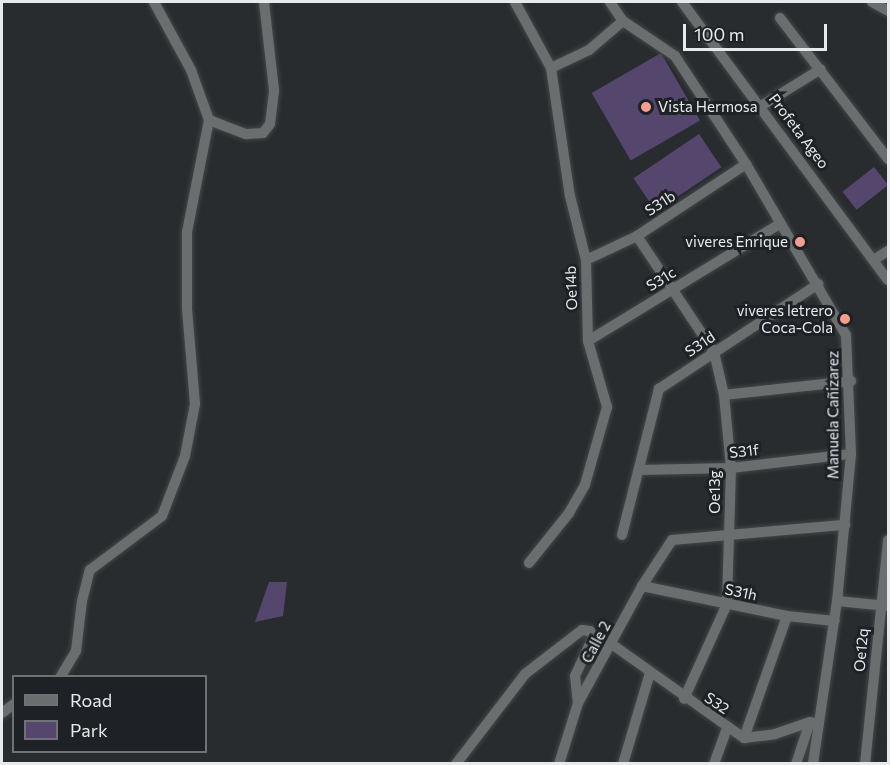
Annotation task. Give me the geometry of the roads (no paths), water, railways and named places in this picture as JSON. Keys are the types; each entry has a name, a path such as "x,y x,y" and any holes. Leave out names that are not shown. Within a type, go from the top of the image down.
{"street":[{"path":"63,675 76,651 82,601 90,570 162,516 185,456 195,404 187,308 188,232 209,120 191,70 154,2"},
{"path":"209,120 246,134 263,133 270,124 274,90 264,2"},
{"name":"Oe14b","path":"515,2 551,68 570,196 586,260 588,341 607,407 585,485 569,513 529,563"},
{"name":"Manuela Cañizarez","path":"610,2 623,21 675,56 746,164 846,335 850,381 851,454 835,621 815,723 813,764"},
{"name":"Profeta Ageo","path":"682,2 875,259 888,280"},
{"path":"872,2 888,11"},
{"path":"780,18 888,159"},
{"path":"551,68 589,50 623,21"},
{"path":"761,106 821,69"},
{"name":"S31b","path":"586,260 637,236 746,164"},
{"name":"S31c","path":"588,341 780,224"},
{"name":"Oe13g","path":"637,236 714,352 724,395 731,468 727,604 684,699"},
{"path":"875,259 888,251"},
{"name":"S31d","path":"640,470 659,389 818,284"},
{"path":"724,395 850,381"},
{"name":"S31f","path":"640,470 731,468 851,454"},
{"path":"622,535 640,470"},
{"path":"730,538 845,525"},
{"name":"Calle 2","path":"559,764 578,703 613,645 642,586 672,540 730,538"},
{"name":"Oe12q","path":"865,764 884,605 888,540"},
{"name":"S31h","path":"642,586 787,616 835,621"},
{"path":"837,601 884,605"},
{"path":"787,616 744,738 775,734 815,723"},
{"path":"456,764 525,674 582,630 590,631 593,637 575,676 578,703"},
{"name":"S32","path":"613,645 684,699 744,738"},
{"path":"623,764 650,673"},
{"path":"796,764 815,723"},
{"path":"714,764 727,728"}],"place":[{"name":"Vista Hermosa","path":"646,107"},
{"name":"viveres Enrique","path":"800,242"},
{"name":"viveres letrero Coca-Cola","path":"845,319"}]}
